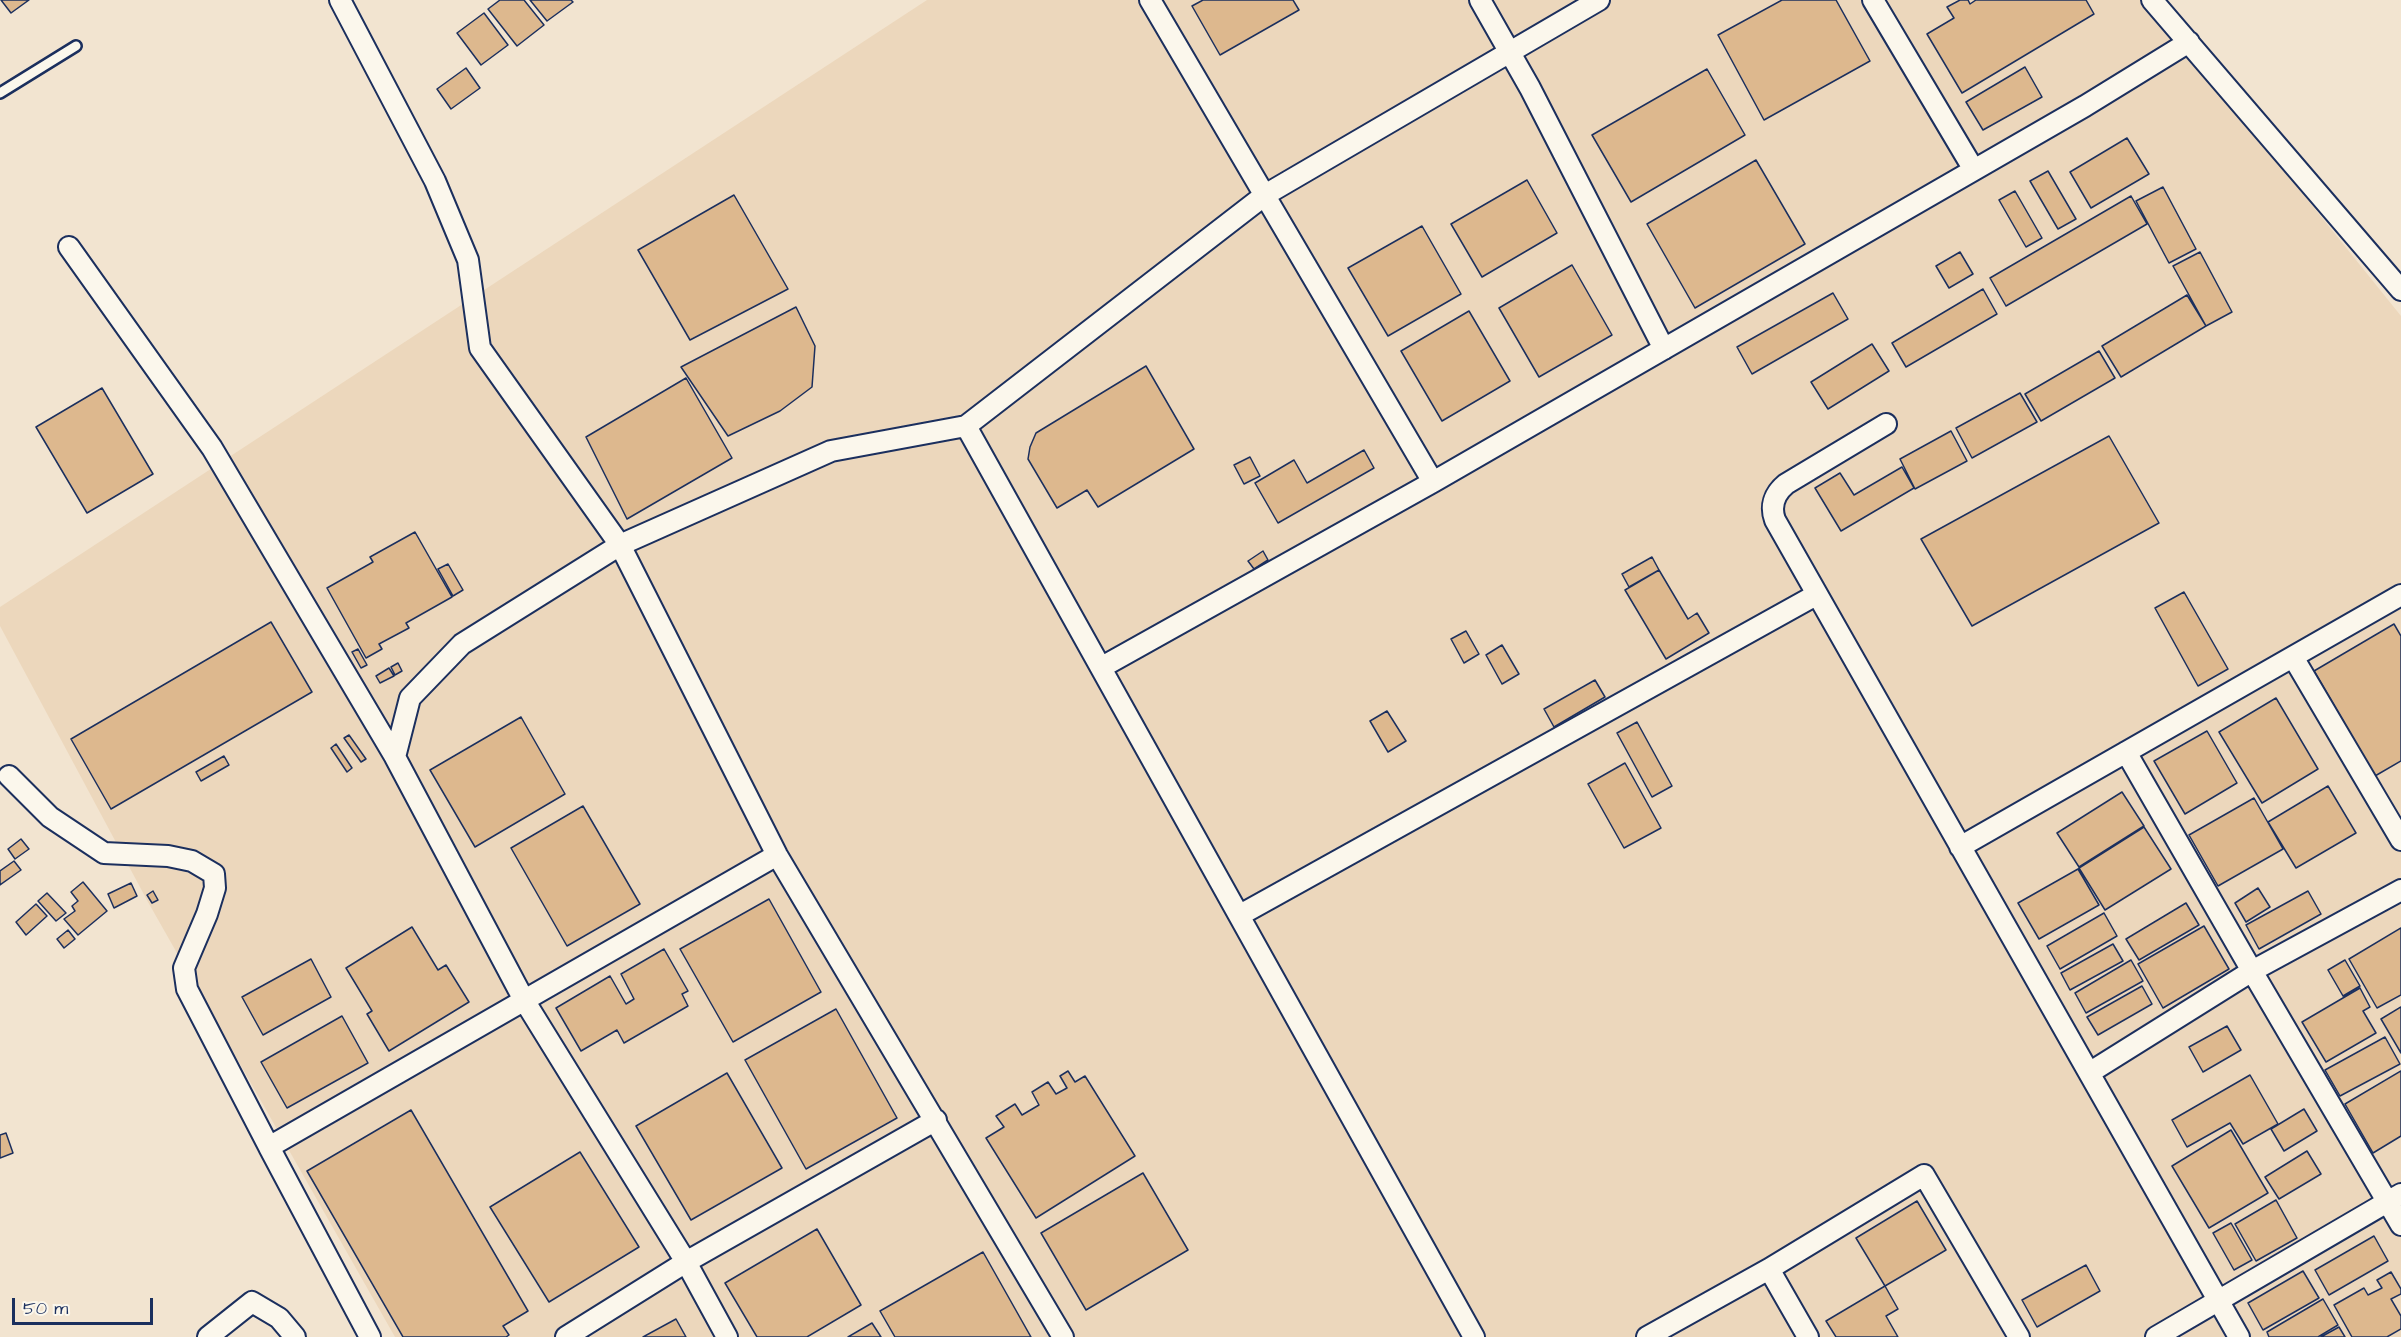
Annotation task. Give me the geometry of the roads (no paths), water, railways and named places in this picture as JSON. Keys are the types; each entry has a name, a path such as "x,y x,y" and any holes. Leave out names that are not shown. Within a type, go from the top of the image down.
{"street":[{"path":"340,0 435,181 468,260 480,348 620,545 777,855 1063,1337"},
{"path":"1150,0 1433,482"},
{"path":"1480,0 1510,52 1664,349"},
{"path":"395,757 410,698 462,644 620,545 831,451 966,426 1265,195 1599,0"},
{"path":"1873,0 1974,170"},
{"path":"2152,0 2401,290"},
{"path":"1102,667 1433,482 2085,106 2189,42"},
{"path":"69,247 212,448 395,757 524,1000 686,1262 728,1337"},
{"path":"1887,424 1786,484 1776,495 1773,508 1775,520 2239,1337"},
{"path":"966,426 1474,1337"},
{"path":"1240,915 1816,594"},
{"path":"1960,847 2401,595"},
{"path":"2293,657 2401,840"},
{"path":"2126,752 2252,971 2394,1198 2401,1225"},
{"path":"9,776 50,817 104,853 168,856 192,861 214,874 215,888 207,914 184,968 187,989 370,1337"},
{"path":"269,1147 777,855"},
{"path":"2089,1073 2252,971 2401,890"},
{"path":"566,1337 686,1262 936,1120"},
{"path":"1647,1337 1769,1269 1924,1175 2019,1337"},
{"path":"2156,1337 2394,1198"},
{"path":"1769,1269 1808,1337"},
{"path":"208,1337 252,1302 279,1318 295,1337"}],"lane":[{"path":"0,93 76,46"}]}
